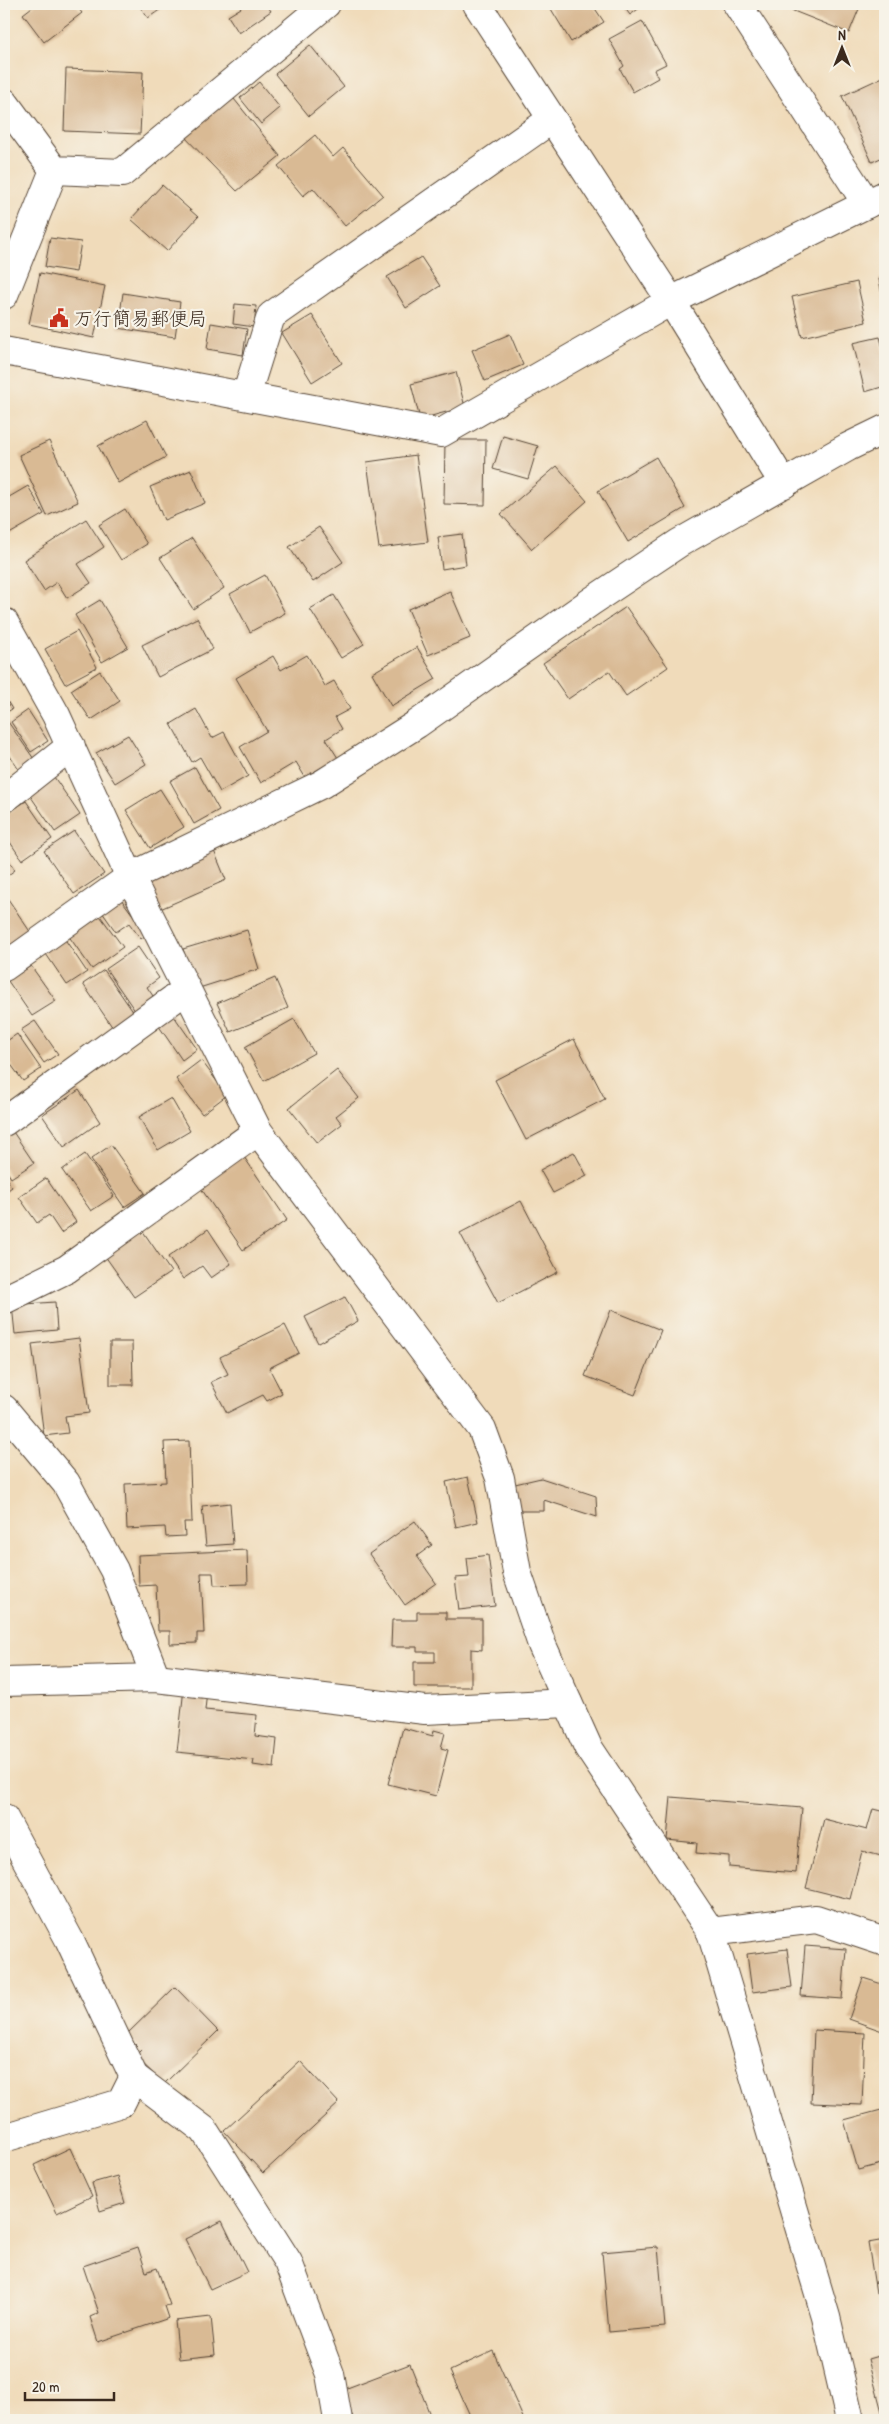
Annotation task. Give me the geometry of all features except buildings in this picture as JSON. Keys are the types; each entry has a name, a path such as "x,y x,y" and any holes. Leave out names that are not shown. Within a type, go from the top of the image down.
{"street":[{"path":"54,170 122,172 326,4"},
{"path":"477,4 671,301 784,484"},
{"path":"4,351 441,433 671,301 876,200 737,4"},
{"path":"4,102 54,170"},
{"path":"246,396 271,316 552,119"},
{"path":"4,295 54,170"},
{"path":"4,967 130,877 322,784 418,724 592,601 679,544 848,447 885,429"},
{"path":"8,637 71,746 130,877 258,1131 482,1429 500,1478 517,1572 542,1645 588,1748 711,1932 826,2317 850,2420"},
{"path":"4,799 71,746"},
{"path":"4,1122 186,990"},
{"path":"4,1300 67,1269 258,1131"},
{"path":"4,1409 66,1483 114,1570 156,1678"},
{"path":"4,1682 156,1678 425,1710 568,1703"},
{"path":"4,1818 69,1939 134,2076 204,2130 288,2262 330,2374 338,2420"},
{"path":"711,1932 816,1919 885,1942"},
{"path":"4,2138 121,2103 134,2076"}],"place":[{"name":"万行簡易郵便局","path":"59,318"}]}
